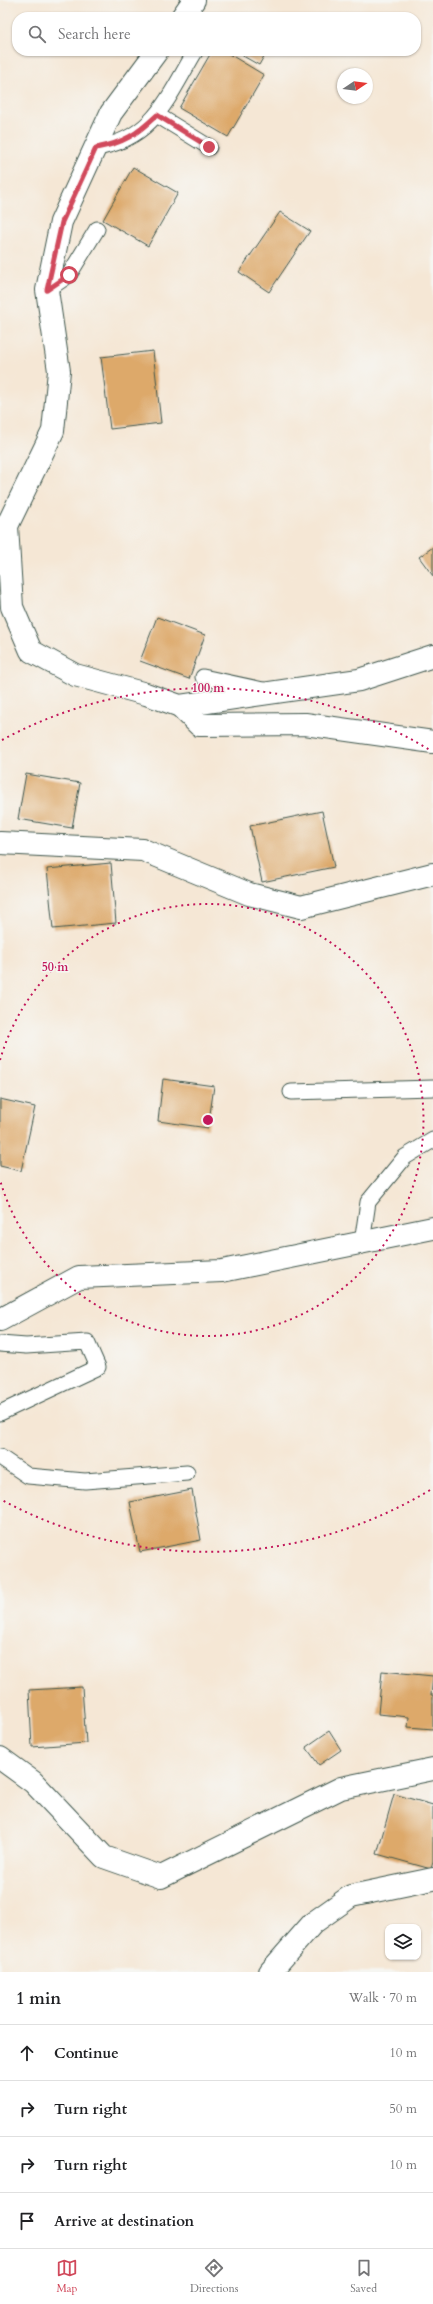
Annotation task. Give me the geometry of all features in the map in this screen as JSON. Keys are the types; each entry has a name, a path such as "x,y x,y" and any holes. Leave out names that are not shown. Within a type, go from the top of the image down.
{"street":[{"path":"186,12 194,0"},
{"path":"153,56 111,114 62,222 47,290 59,371 53,431 7,526 12,607 32,651 75,675 146,694 180,706 199,725 304,724 433,742"},
{"path":"180,706 359,680 433,656"},
{"path":"0,843 144,850 249,894 302,907 433,874"},
{"path":"0,1320 79,1277 222,1272 433,1228"},
{"path":"0,1758 33,1782 104,1857 161,1877 341,1788 433,1769"},
{"path":"270,1972 313,1922 351,1896 433,1879"}],"lane":[{"path":"96,148 116,145 137,133 157,115 193,56"},
{"path":"157,115 209,147"},
{"path":"47,290 69,275 97,229"},
{"path":"203,677 275,692"},
{"path":"291,1092 433,1088"},
{"path":"362,1243 368,1202 405,1157 433,1140"},
{"path":"0,1344 26,1346 88,1342 98,1367 0,1413"},
{"path":"0,1457 28,1476 85,1481 187,1473"}],"building":[{"path":"209,56 232,56 264,75 228,137 179,108"},
{"path":"243,56 264,56 259,65"},
{"path":"133,167 178,193 148,246 103,220"},
{"path":"280,212 310,231 269,292 239,272"},
{"path":"153,351 161,423 110,429 101,357"},
{"path":"433,547 433,576 419,557"},
{"path":"157,617 205,635 189,679 140,661"},
{"path":"26,774 80,783 72,828 18,819"},
{"path":"322,811 334,867 262,882 250,826"},
{"path":"111,863 116,923 53,929 47,869"},
{"path":"163,1079 214,1086 208,1128 158,1121"},
{"path":"0,1099 35,1107 21,1171 0,1166"},
{"path":"192,1490 201,1540 140,1552 130,1502"},
{"path":"382,1671 433,1676 431,1695 433,1695 433,1729 408,1727 409,1717 378,1714"},
{"path":"82,1687 86,1743 32,1747 29,1690"},
{"path":"329,1731 341,1750 319,1765 306,1747"},
{"path":"394,1794 433,1805 433,1862 431,1869 377,1854"}],"route":[{"path":"69,275 47,290 62,222 96,148 116,145 137,133 157,115 209,147"}]}
